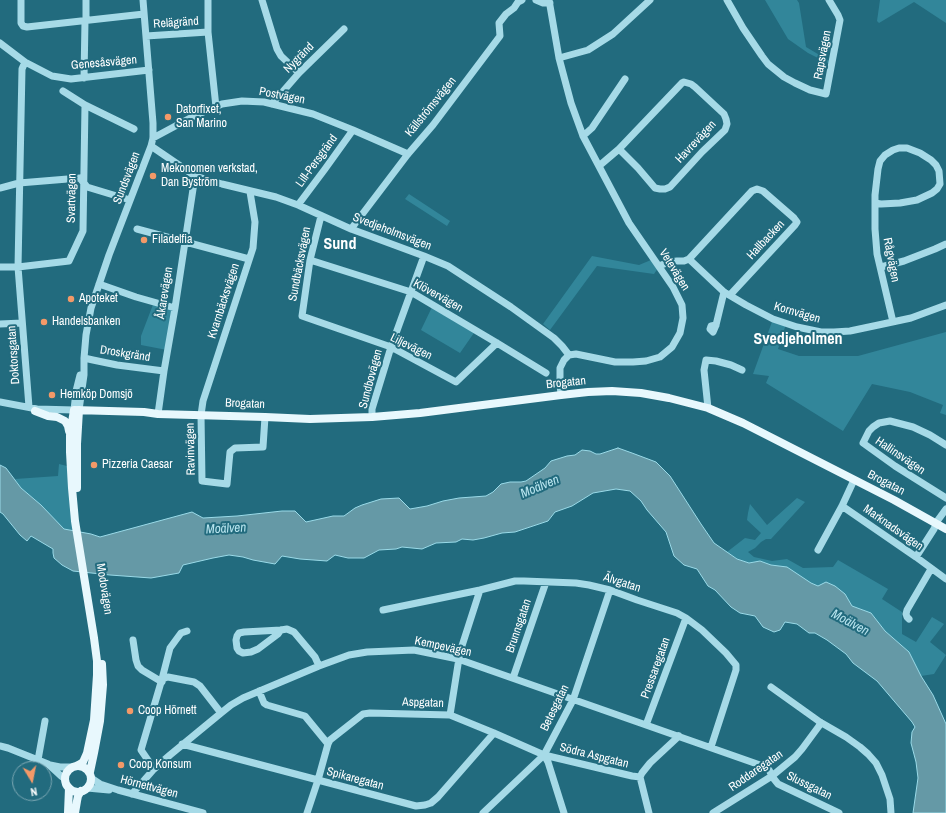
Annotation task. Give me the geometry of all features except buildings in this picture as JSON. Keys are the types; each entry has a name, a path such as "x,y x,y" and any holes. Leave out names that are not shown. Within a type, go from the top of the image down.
{"main road":[{"name":"Brogatan","path":"76,412 144,412 158,414 310,419 372,417 420,413 561,394 612,391 641,393 669,398 708,408 743,423 894,500 946,529"},
{"path":"32,409 65,421 70,435"},
{"name":"Modovägen","path":"74,766 83,762 87,753 94,720 97,661 71,467 70,435 76,412"},
{"name":"Modovägen","path":"76,412 78,521"},
{"name":"Modovägen","path":"88,585 100,638 103,675 100,721 90,775"},
{"path":"68,813 69,788 65,778 68,770 74,766 84,767 90,775 90,784 78,796 75,813"},
{"path":"69,788 77,791 84,790"}],"street":[{"path":"21,0 21,23 23,26 27,27 144,14"},
{"path":"84,78 86,0"},
{"name":"Sundsvägen","path":"76,412 84,375 84,358 91,308 153,138 143,0"},
{"path":"208,0 208,32 216,106"},
{"path":"262,0 277,49 281,56 299,73"},
{"name":"Källströmsvägen","path":"351,229 408,154 433,125 500,36 499,23 518,2 522,0"},
{"path":"536,0 543,3 550,1"},
{"path":"559,58 588,50 613,34 650,0"},
{"name":"Rapsvägen","path":"727,0 743,28 768,64 784,77 795,83 810,90 826,94 840,20 829,0"},
{"name":"Vetevägen","path":"550,1 559,58 571,103 583,136 629,223 672,287 682,306 683,318 680,333 672,347 660,357 646,361 615,362 576,354 568,355"},
{"name":"Nygränd","path":"272,104 299,73 344,29"},
{"name":"Relägränd","path":"146,36 208,32"},
{"name":"Genesåsvägen","path":"0,43 25,62 52,76 71,79 148,70"},
{"name":"Doktorsgatan","path":"25,62 22,69 18,267 22,323 32,409"},
{"path":"583,136 592,128 625,79"},
{"name":"Havrevägen","path":"598,166 619,149 684,82 695,87 724,114 726,119 727,124 725,130 702,152 670,187 665,189 660,190 655,188 619,149"},
{"path":"63,91 85,105 134,129"},
{"name":"Postvägen","path":"153,138 194,116 222,104 242,101 264,102 313,114 408,154"},
{"name":"Svartvägen","path":"18,267 69,261 82,231 85,105"},
{"name":"Lill-Persgränd","path":"298,205 353,130"},
{"name":"Svedjeholmsvägen","path":"151,146 195,176 250,192 276,197 298,205 351,229 448,266 511,307 554,338 568,355"},
{"name":"Rågvägen","path":"875,203 900,203 917,200 932,193 940,184 939,171 936,165 920,153 907,148 899,148 885,155 880,161 875,194 875,203 875,229 877,254 893,322"},
{"name":"Åkarevägen","path":"158,414 195,176"},
{"path":"0,188 19,183 80,178 88,188 130,200"},
{"name":"Hallbacken","path":"689,259 752,191 757,189 763,191 794,218 796,222 795,225 727,294 716,325"},
{"name":"Kvarnbäcksvägen","path":"201,415 204,401 253,248 255,222 250,192"},
{"name":"Sundbäcksvägen","path":"302,316 310,260 321,216"},
{"path":"137,229 249,259"},
{"path":"881,267 935,250 946,244"},
{"name":"Sundbovägen","path":"372,417 372,410 391,348 424,256"},
{"path":"659,266 677,260 684,261 689,259"},
{"name":"Kornvägen","path":"689,259 727,294 773,319 797,327 821,332 850,331 893,322 911,318 946,305"},
{"name":"Klövervägen","path":"310,260 411,292 546,373"},
{"path":"0,267 18,267"},
{"path":"99,284 136,297 175,308"},
{"name":"Liljevägen","path":"302,316 391,348 456,382 497,343"},
{"path":"0,324 22,323"},
{"path":"561,394 560,368 568,355"},
{"name":"Droskgränd","path":"84,358 117,365 164,371"},
{"path":"708,408 704,370 706,360 732,365 742,370"},
{"path":"0,402 32,409 76,412"},
{"name":"Ravinvägen","path":"201,415 202,482 227,484 230,452 235,448 263,447 265,417"},
{"name":"Hallinsvägen","path":"946,445 930,435 890,421 879,423 873,427 869,431 863,443 895,466 946,498"},
{"path":"818,550 842,506 854,480"},
{"name":"Marknadsvägen","path":"842,506 946,579"},
{"path":"916,557 946,509"},
{"path":"909,619 906,614 907,610 931,569"},
{"name":"Älvgatan","path":"383,610 515,582 546,582 582,583 610,590 677,613 702,630 736,665 736,670 712,747"},
{"name":"Brunnsgatan","path":"513,678 546,582"},
{"path":"450,715 458,659 480,590"},
{"name":"Betesgatan","path":"483,813 544,755 573,700 610,590"},
{"name":"Pressaregatan","path":"646,725 686,618"},
{"path":"281,630 258,649 251,652 243,653 237,648 236,640 239,633 287,629 294,632 315,657 319,666"},
{"path":"154,769 141,750 170,648 181,633 187,631"},
{"path":"133,640 138,666 142,670 162,680"},
{"name":"Kempevägen","path":"132,794 154,769 182,744 231,705 243,698 319,666 349,656 367,652 397,650 414,650 458,659 712,747 768,768 772,776"},
{"path":"162,680 168,677 194,682 200,686 221,714"},
{"path":"771,686 820,722 860,746 876,764 882,775 890,799 891,813"},
{"path":"260,692 264,703 267,705 305,716 328,744 307,813"},
{"name":"Aspgatan","path":"328,744 330,740 363,714 370,712 450,715 544,755"},
{"path":"0,746 38,760 45,721"},
{"name":"Roddaregatan","path":"716,812 772,776 795,757 819,726 820,722"},
{"name":"Spikaregatan","path":"182,744 416,806 431,803 438,797 494,733"},
{"path":"649,813 640,777 650,763 679,736"},
{"path":"544,755 548,762 564,813"},
{"name":"Södra Aspgatan","path":"544,755 640,777"},
{"path":"52,765 60,767 74,766"},
{"path":"52,768 65,778"},
{"name":"Hörnettvägen","path":"90,775 100,784 203,813"},
{"name":"Slussgatan","path":"772,776 778,784 840,813"},
{"path":"84,790 118,790"},
{"path":"171,813 174,805"}],"shaded area":[{"path":"765,0 797,0 799,3 806,47 833,63 832,65 808,53 788,39"},
{"path":"880,0 946,0 946,23 914,2 879,23 877,21"},
{"path":"409,194 450,221 447,226 405,199"},
{"path":"592,256 639,265 651,260 658,268 654,274 597,266 550,330 543,324"},
{"path":"154,302 175,308 167,350 141,345 141,336"},
{"path":"433,305 476,330 460,353 421,330"},
{"path":"773,319 786,324 778,349 799,356 858,356 946,332 946,415 940,413 943,405 910,392 872,384 843,431 766,383 769,376 753,374"},
{"path":"59,464 71,467 77,532 64,529 41,505 21,488 15,479 58,476"},
{"path":"797,498 805,502 771,539 766,539 748,552 754,557 772,561 787,559 803,568 833,567 838,560 888,589 882,599 902,612 902,634 916,642 932,617 944,624 930,642 946,655 934,674 921,676 909,652 885,631 871,613 852,606 845,594 811,583 787,567 771,565 760,561 749,563 737,559 727,552 745,538 755,540 761,533 747,520 750,504 767,525"}],"water":[{"name":"Moälven","path":"618,448 656,462 670,476 714,543 737,559 749,563 760,561 771,565 787,567 818,586 826,582 835,586 845,594 852,606 871,613 885,631 909,652 921,676 933,695 946,724 946,813 913,813 918,778 911,743 912,732 915,727 877,681 853,663 846,654 815,633 809,633 797,624 785,622 780,630 774,632 763,627 755,616 740,613 731,607 715,590 708,586 697,569 684,565 674,556 666,532 641,501 630,491 616,489 593,493 572,506 555,512 548,521 515,532 502,533 473,540 462,539 456,542 436,543 422,549 402,547 396,549 379,550 364,558 348,558 335,555 327,561 282,556 275,564 229,555 183,565 179,573 151,578 73,571 62,565 54,558 53,549 31,536 27,541 0,512 0,465 6,468 21,488 41,505 64,529 100,537 192,512 203,518 295,511 306,522 333,516 344,516 355,508 381,499 399,498 410,509 459,498 486,496 493,492 501,484 526,481 545,468 551,461 575,455 582,450 600,454"}],"place":[{"name":"Datorfixet, San Marino","path":"168,117"},
{"name":"Mekonomen verkstad, Dan Byström","path":"153,176"},
{"name":"Filadelfia","path":"144,240"},
{"name":"Apoteket","path":"71,299"},
{"name":"Handelsbanken","path":"44,322"},
{"name":"Hemköp Domsjö","path":"52,395"},
{"name":"Pizzeria Caesar","path":"94,465"},
{"name":"Coop Hörnett","path":"130,711"},
{"name":"Coop Konsum","path":"121,765"}],"district":[{"name":"Sund","path":"340,245"},
{"name":"Svedjeholmen","path":"798,340"}]}
